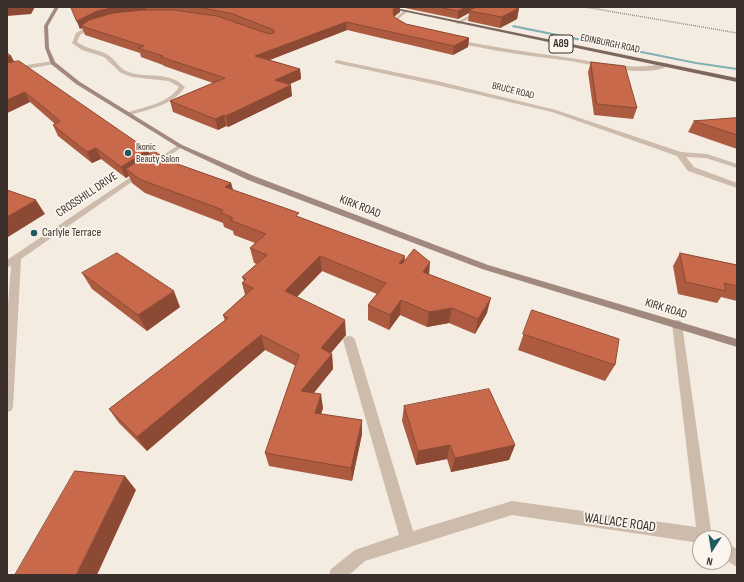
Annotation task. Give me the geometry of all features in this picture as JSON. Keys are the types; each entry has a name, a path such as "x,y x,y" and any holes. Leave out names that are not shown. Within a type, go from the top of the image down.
{"main road":[{"path":"53,63 47,48 46,26 57,7"},
{"name":"EDINBURGH ROAD","path":"385,7 737,80"},
{"name":"KIRK ROAD","path":"53,63 78,83 180,146 251,178 484,267 677,324 737,344"}],"street":[{"path":"458,22 483,10 473,7"},
{"path":"406,11 396,19 397,24 408,30"},
{"path":"102,22 88,27 78,34 74,42 84,49 106,56 123,72 132,75 171,79 182,87 180,93 168,100 128,114"},
{"path":"448,40 518,53 629,69 652,69 667,65"},
{"name":"BRUCE ROAD","path":"338,62 437,83 554,111 680,154 707,156 737,166"},
{"path":"7,70 53,63"},
{"name":"CROSSHILL DRIVE","path":"11,261 180,146"},
{"path":"680,154 691,169 737,186"},
{"path":"7,407 11,261"},
{"name":"WALLACE ROAD","path":"677,324 706,530"},
{"path":"349,340 408,540"},
{"name":"WALLACE ROAD","path":"338,575 360,555 512,508 692,535"}],"building":[{"path":"71,7 123,7 97,11 77,21"},
{"path":"198,7 396,7 393,9 394,17 406,24 469,38 454,46 346,22 255,56 300,69 275,80 291,85 226,116 224,115 215,119 170,101 225,78 138,48 144,46 81,26 89,20 113,13 143,10 174,10 217,16 269,34 274,33 274,30 233,14"},
{"path":"439,7 466,7 458,11"},
{"path":"476,7 519,8 502,17 469,11"},
{"path":"19,61 148,150 121,167 96,148 87,152 53,125 60,121 25,92 7,100 7,63"},
{"path":"591,62 625,66 637,108 597,104"},
{"path":"737,118 737,135 694,121"},
{"path":"154,151 169,161 231,183 225,187 299,213 296,216 405,256 399,263 402,264 414,249 430,262 423,272 491,298 478,319 452,308 429,312 401,300 390,315 368,305 386,283 320,256 285,291 345,320 321,348 332,354 301,391 321,394 315,413 362,420 351,468 265,453 299,355 261,335 137,437 109,409 228,318 223,315 253,288 242,283 246,279 242,277 267,255 250,248 266,234 230,220 233,218 220,212 223,210 139,179 126,169"},
{"path":"7,190 36,200 7,217"},
{"path":"117,253 174,291 138,315 82,273"},
{"path":"680,253 737,265 737,286 724,283 726,291 686,282"},
{"path":"532,310 619,339 615,365 523,334"},
{"path":"489,389 515,445 455,458 450,445 418,451 404,406"},
{"path":"75,471 125,476 76,575 15,575"}],"waterway":[{"path":"513,26 696,63 737,69"}],"railway":[{"path":"585,7 737,33"}],"place":[{"name":"Ikonic Beauty Salon","path":"128,153"},
{"name":"Carlyle Terrace","path":"34,233"}]}
